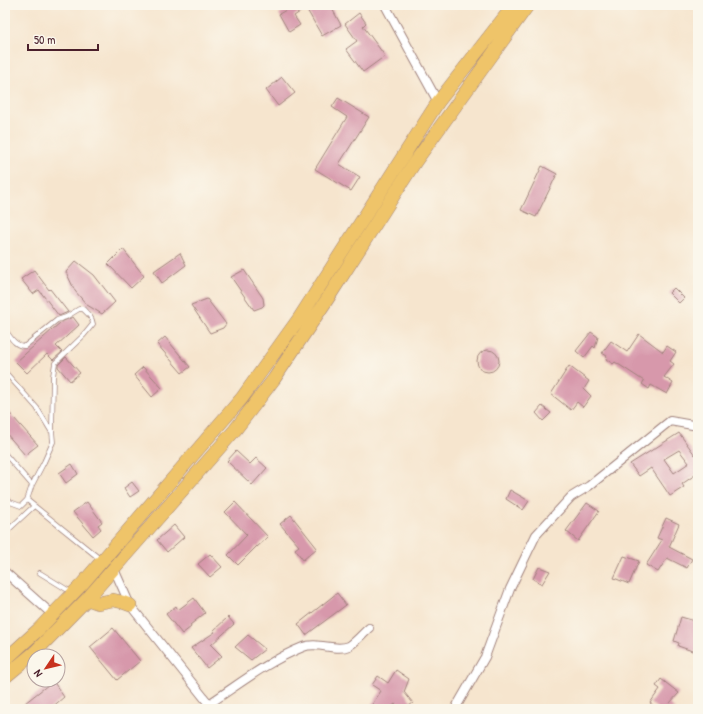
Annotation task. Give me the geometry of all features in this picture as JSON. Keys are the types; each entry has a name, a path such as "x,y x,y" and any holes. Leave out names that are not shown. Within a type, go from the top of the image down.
{"main road":[{"path":"5,660 38,630 73,594 242,398 300,317 438,102 514,5"},
{"path":"5,677 35,652 88,599 235,430 274,379 351,265 415,162 528,5"},
{"path":"88,599 98,603 113,600 130,605"}],"street":[{"path":"385,5 438,102"},
{"path":"455,709 485,657 510,589 536,535 571,497 589,486 670,421 698,426"},
{"path":"114,569 130,605 211,706 285,654 306,646 317,645 344,647 351,645 370,628"},
{"path":"5,572 52,615"}],"lane":[{"path":"5,330 17,345 25,346 57,320 79,310 83,309 92,319 93,324 84,335 55,363 53,376 53,442 32,485 27,500 21,506 10,502 5,496"},
{"path":"5,372 37,408 52,431"},
{"path":"5,454 32,485"},
{"path":"27,500 102,561"},
{"path":"5,533 34,506"},
{"path":"40,573 73,594"}],"building":[{"path":"295,5 330,5 341,25 322,36 306,8 294,16 300,25 289,32 279,14"},
{"path":"359,13 366,23 363,26 385,56 363,72 346,49 357,41 345,24"},
{"path":"282,77 295,93 278,106 266,90"},
{"path":"338,98 369,117 339,164 360,177 351,191 315,169 347,117 332,107"},
{"path":"542,166 557,174 536,217 521,210"},
{"path":"123,249 144,276 131,288 108,264"},
{"path":"180,253 186,265 162,283 154,271"},
{"path":"76,261 94,275 115,302 102,314 87,305 75,291 66,272"},
{"path":"34,270 68,312 59,316 39,290 33,294 21,279"},
{"path":"244,270 263,298 264,305 254,310 231,277"},
{"path":"674,288 684,298 679,303 669,293"},
{"path":"207,299 226,324 223,328 210,333 191,305"},
{"path":"73,317 79,325 56,346 62,352 53,360 47,354 27,373 16,362 61,322"},
{"path":"591,332 598,337 595,348 593,346 584,358 576,351"},
{"path":"639,334 663,352 667,346 676,352 670,361 674,364 664,377 673,383 667,394 651,385 649,389 642,384 644,381 615,362 613,364 606,359 607,356 602,353 611,341 627,352"},
{"path":"165,337 190,367 182,373 157,344"},
{"path":"488,350 496,353 499,361 496,369 488,372 480,369 477,361 480,353"},
{"path":"66,357 80,373 70,381 58,367 58,365"},
{"path":"569,366 589,381 584,389 591,396 583,407 577,402 571,410 551,394"},
{"path":"143,367 162,388 152,397 134,375"},
{"path":"542,406 551,413 543,421 536,413"},
{"path":"5,408 38,445 25,455 5,432"},
{"path":"679,433 695,455 698,452 698,473 682,484 684,487 670,496 651,468 639,476 630,464","holes":["679,450 689,463 674,473 664,459"]},
{"path":"236,451 250,464 256,458 267,468 252,485 227,461"},
{"path":"72,464 78,474 66,483 59,473"},
{"path":"132,482 139,491 130,497 124,488"},
{"path":"510,490 529,501 523,510 506,499"},
{"path":"87,502 102,522 98,525 101,529 93,536 73,512"},
{"path":"235,502 268,537 238,565 228,555 247,535 225,512"},
{"path":"587,503 599,511 578,541 566,531"},
{"path":"291,515 317,548 303,560 295,549 299,546 280,524"},
{"path":"666,518 679,524 669,547 692,559 687,568 667,558 658,572 646,565 662,540 657,538"},
{"path":"174,525 184,537 167,552 157,540"},
{"path":"210,554 222,567 210,577 198,564"},
{"path":"624,556 639,561 629,584 614,578"},
{"path":"539,567 550,571 542,584 533,579"},
{"path":"337,593 346,605 306,635 298,624"},
{"path":"194,598 205,613 190,625 191,627 182,634 166,614 176,606 178,610"},
{"path":"228,617 234,624 211,645 222,656 207,668 191,648 215,632 213,631"},
{"path":"681,617 698,622 698,653 678,646 679,643 674,641"},
{"path":"113,628 140,661 117,680 90,647"},
{"path":"248,635 265,649 251,660 235,647"},
{"path":"396,670 409,679 404,692 413,703 405,709 400,709 395,704 389,709 375,709 371,706 381,691 372,685 378,676 388,683"},
{"path":"661,679 679,693 669,704 675,709 658,709 650,703 660,689 656,686"},
{"path":"44,688 58,688 64,697 50,709 30,709 25,703"}]}
